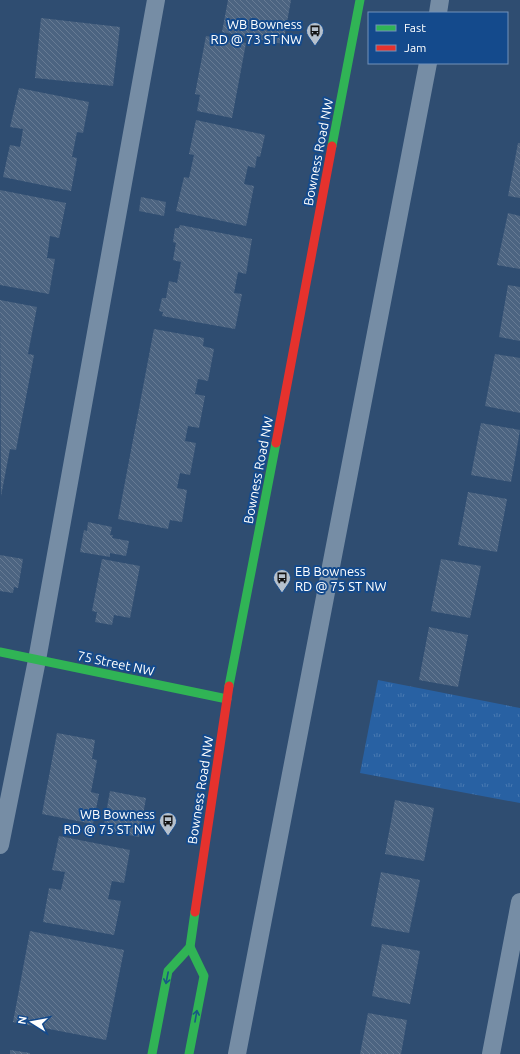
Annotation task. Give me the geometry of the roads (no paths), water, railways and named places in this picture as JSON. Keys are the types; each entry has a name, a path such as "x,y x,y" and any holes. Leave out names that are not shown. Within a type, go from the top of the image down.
{"street":[{"name":"Bowness Road NW","path":"190,947 227,698 360,0"},
{"name":"75 Street NW","path":"0,652 227,698"},
{"path":"152,1054 168,971 190,947 204,976 190,1054"}],"lane":[{"path":"0,845 37,660 156,0"},
{"path":"438,12 440,0"},
{"path":"237,1054 428,64"},
{"path":"491,1054 520,902"}],"place":[{"name":"WB Bowness RD @ 73 ST NW","path":"315,46"},
{"name":"EB Bowness RD @ 75 ST NW","path":"282,593"},
{"name":"WB Bowness RD @ 75 ST NW","path":"168,836"}]}
